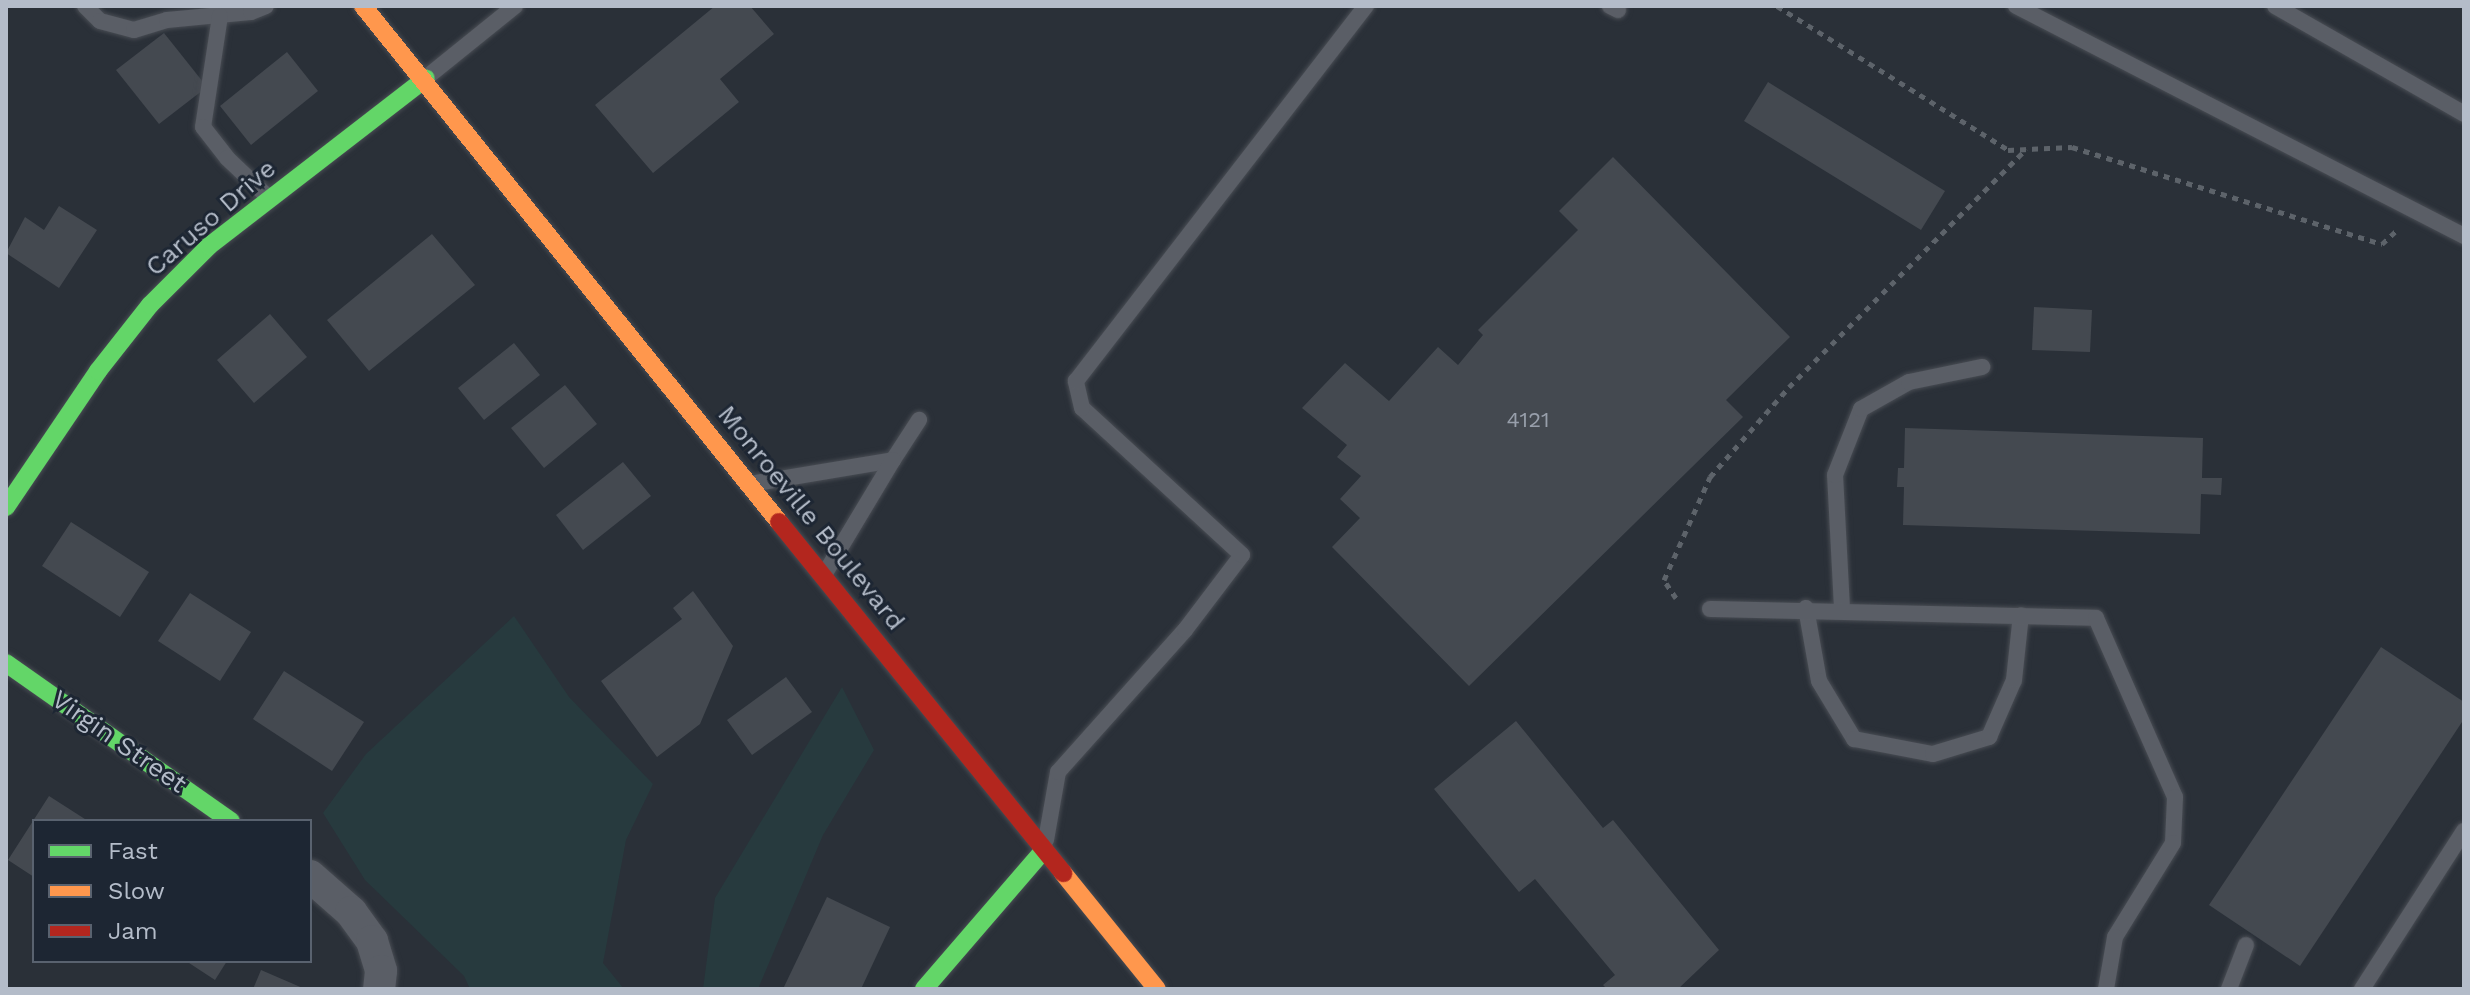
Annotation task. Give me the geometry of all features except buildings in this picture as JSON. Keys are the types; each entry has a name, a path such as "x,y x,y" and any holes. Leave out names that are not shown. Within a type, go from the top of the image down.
{"main road":[{"name":"Monroeville Boulevard","path":"363,6 426,78"},
{"name":"Monroeville Boulevard","path":"373,6 426,78 823,576 1157,989"},
{"name":"Caruso Drive","path":"6,507 98,371 150,305 209,246 426,78"},
{"name":"Virgin Street","path":"6,663 228,819"},
{"path":"924,989 1044,850"}],"street":[{"path":"312,878 351,912 372,941 381,971 379,989"}],"lane":[{"path":"85,6 100,21 134,30 167,20 220,16 266,6"},
{"path":"426,78 515,6"},
{"path":"1044,850 1058,772 1185,630 1242,555 1082,408 1076,381 1366,6"},
{"path":"2016,6 2464,236"},
{"path":"2275,6 2464,114"},
{"path":"220,16 203,127 227,158 270,199"},
{"path":"1842,608 1835,475 1861,409 1909,382 1982,367"},
{"path":"823,576 919,420"},
{"path":"750,484 893,460"},
{"path":"1806,608 1819,681 1854,739 1933,754 1989,737 2014,680 2021,615"},
{"path":"1710,609 1842,608 2096,618 2175,797 2173,843 2115,937 2106,989"},
{"path":"2362,989 2464,831"},
{"path":"2229,989 2246,945"}],"path":[{"path":"1777,6 2008,150 2072,147 2382,244 2417,211"},
{"path":"1676,598 1664,580 1710,477 1789,387 2027,149"}],"green space":[{"path":"514,616 569,697 653,784 626,840 603,963 624,989 470,989 464,976 365,880 323,813 366,754"},
{"path":"842,687 874,750 823,835 758,989 703,989 715,898"}],"traffic: fast":[{"path":"6,507 98,371 150,305 209,246 426,78"},
{"path":"6,663 228,819"},
{"path":"924,989 1044,850"}],"traffic: slow":[{"path":"363,6 779,522"},
{"path":"1063,873 1157,989"}],"traffic: jam":[{"path":"779,522 1063,873"}]}
